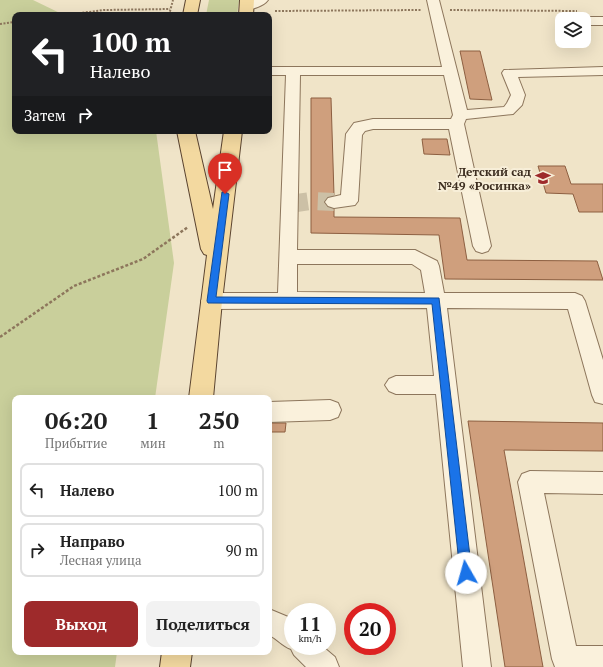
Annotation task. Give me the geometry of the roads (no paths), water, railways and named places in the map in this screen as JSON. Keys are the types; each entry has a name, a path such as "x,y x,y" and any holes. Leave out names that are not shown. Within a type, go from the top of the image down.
{"main road":[{"path":"191,12 193,0"},
{"path":"187,134 205,215 215,273"},
{"path":"201,395 211,301 233,134"},
{"path":"175,667 177,655"}],"street":[{"path":"247,7 262,0"},
{"path":"433,0 450,71 482,246"},
{"path":"591,21 603,21"},
{"path":"272,71 450,71"},
{"path":"287,300 293,71"},
{"path":"334,202 349,201 354,134 360,127 373,124 458,119 508,112 514,105 518,94 509,73 603,71"},
{"path":"288,257 415,257 430,266 436,300 477,667"},
{"path":"211,301 575,301 603,395"},
{"path":"396,385 445,385"},
{"path":"272,412 330,410"},
{"path":"603,483 530,482 566,663 603,659"},
{"path":"272,623 284,628"},
{"path":"312,655 325,667"}],"tunnel":[{"path":"290,204 311,201 334,202"}],"place":[{"name":"Детский сад №49 «Росинка»","path":"543,178"}]}
